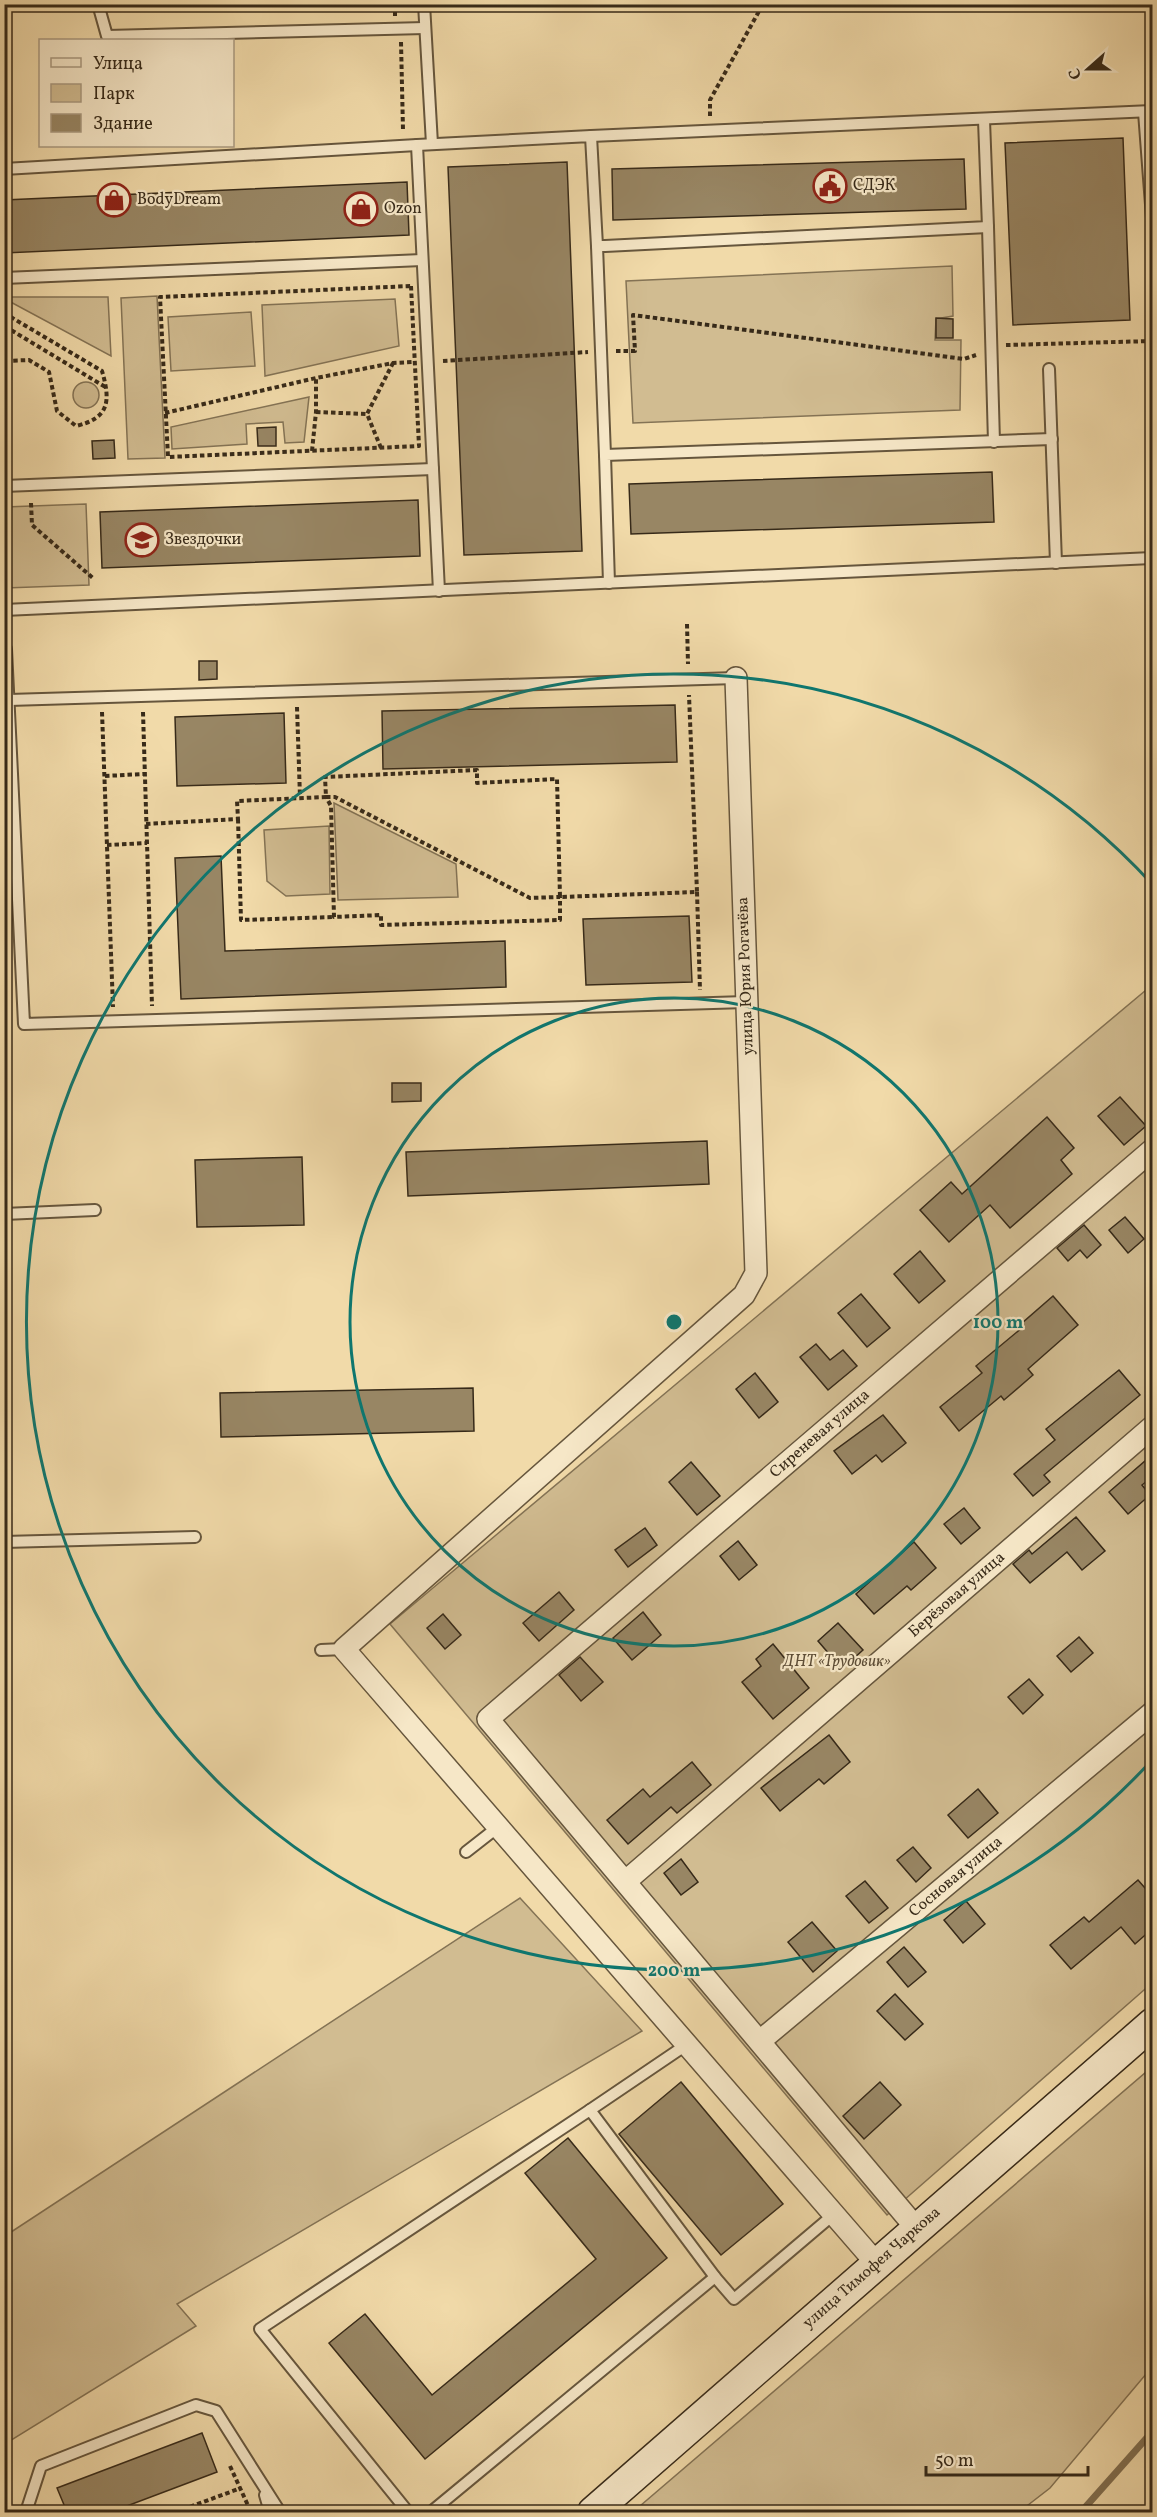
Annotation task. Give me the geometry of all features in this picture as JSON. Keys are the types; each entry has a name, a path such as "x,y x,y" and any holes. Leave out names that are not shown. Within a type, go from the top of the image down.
{"main road":[{"name":"улица Тимофея Чаркова","path":"593,2512 1152,2024"}],"street":[{"name":"улица Юрия Рогачёва","path":"344,1649 744,1295 756,1274 736,678"},
{"name":"Сиреневая улица","path":"626,1881 488,1719 1152,1150"},
{"name":"Берёзовая улица","path":"626,1881 1152,1427"},
{"path":"344,1649 877,2264"},
{"name":"Сосновая улица","path":"760,2041 1152,1713"},
{"path":"626,1881 917,2229"}],"lane":[{"path":"98,4 107,36 425,28"},
{"path":"424,4 432,144"},
{"path":"4,169 432,144 1148,111 1150,218 1152,218"},
{"path":"984,120 994,442"},
{"path":"591,136 602,351 609,583"},
{"path":"417,145 439,591"},
{"path":"597,246 988,227"},
{"path":"4,278 423,260"},
{"path":"1049,369 1056,563"},
{"path":"605,455 1052,440"},
{"path":"4,486 433,469"},
{"path":"4,610 1152,558"},
{"path":"6,649 24,1024 746,1002"},
{"path":"9,700 736,678"},
{"path":"4,1214 95,1210"},
{"path":"4,1542 195,1537"},
{"path":"321,1650 344,1649"},
{"path":"466,1852 498,1827"},
{"path":"408,2512 260,2329 686,2045"},
{"path":"590,2110 734,2299 833,2215"},
{"path":"431,2512 715,2277"},
{"path":"26,2512 41,2466 196,2405 216,2411 280,2512"},
{"path":"260,2480 270,2512"}],"path":[{"path":"711,132 710,100 763,4"},
{"path":"395,6 395,17 400,16 404,146"},
{"path":"411,286 415,362 418,446 168,457 160,297 411,286"},
{"path":"4,313 102,371 107,389 103,415 94,422 76,426 57,411 49,372 29,360 4,361"},
{"path":"165,413 316,378 393,363 635,351 633,315 964,358 1006,345 1152,341"},
{"path":"4,331 12,330 107,389"},
{"path":"381,448 367,414 393,363"},
{"path":"312,451 316,412 316,378"},
{"path":"316,412 367,414"},
{"path":"32,502 32,525 94,579"},
{"path":"687,624 700,991 688,991"},
{"path":"678,695 689,695"},
{"path":"102,698 113,1010 123,1010"},
{"path":"285,707 309,706"},
{"path":"297,707 300,797"},
{"path":"152,1008 142,712 154,711"},
{"path":"334,917 331,806 326,796 325,777 477,770 477,783 557,779 560,897 560,920 381,925 381,915 334,917 241,920 237,801 300,797 326,796 335,796 530,898 560,897 697,892"},
{"path":"105,776 144,774"},
{"path":"146,824 238,819"},
{"path":"107,845 147,843"},
{"path":"142,1009 164,1008"},
{"path":"226,2459 250,2512"},
{"path":"176,2512 241,2488"}],"green space":[{"path":"952,266 953,316 936,319 935,340 961,340 960,410 633,423 626,281"},
{"path":"157,296 165,458 128,459 121,298"},
{"path":"5,297 108,297 111,356 5,299"},
{"path":"395,299 399,346 265,376 262,305"},
{"path":"251,312 255,366 171,371 168,317"},
{"path":"86,382 95,386 99,395 95,404 86,408 77,404 73,395 77,386"},
{"path":"309,397 304,442 285,443 283,422 246,424 247,444 172,449 171,427"},
{"path":"86,504 89,585 5,588 5,507"},
{"path":"334,803 456,864 458,897 338,900"},
{"path":"329,826 330,894 286,896 267,881 264,830"},
{"name":"ДНТ «Трудовик»","path":"1152,985 1152,1983 887,2215 390,1624"},
{"path":"520,1898 642,2031 177,2304 196,2326 5,2444 5,2236"},
{"path":"1152,2067 1152,2367 1050,2488 1019,2512 633,2512"}],"building":[{"path":"1123,138 1130,320 1013,325 1005,143"},
{"path":"964,159 966,209 613,220 612,169"},
{"path":"567,162 582,551 464,555 448,167"},
{"path":"407,182 409,235 4,253 4,200"},
{"path":"936,318 953,319 953,338 936,338"},
{"path":"276,427 276,446 258,446 257,428"},
{"path":"114,440 115,458 93,459 92,441"},
{"path":"992,472 994,522 631,534 629,484"},
{"path":"418,500 420,556 102,568 100,512"},
{"path":"199,661 217,661 217,679 199,680"},
{"path":"675,705 677,762 383,769 382,711"},
{"path":"284,713 286,783 177,786 175,717"},
{"path":"221,856 225,951 505,941 506,987 181,999 175,858"},
{"path":"689,916 692,982 586,985 583,919"},
{"path":"392,1083 421,1083 421,1101 392,1102"},
{"path":"1120,1097 1146,1126 1124,1145 1098,1116"},
{"path":"1047,1117 1074,1148 1061,1160 1072,1174 1010,1228 990,1205 949,1242 920,1210 951,1182 962,1194"},
{"path":"707,1141 709,1184 408,1196 406,1152"},
{"path":"302,1157 304,1225 197,1227 195,1160"},
{"path":"1125,1217 1144,1239 1128,1253 1109,1230"},
{"path":"1084,1225 1101,1245 1087,1258 1080,1250 1068,1261 1057,1248"},
{"path":"920,1251 945,1281 919,1303 894,1274"},
{"path":"861,1294 890,1328 867,1347 838,1313"},
{"path":"1053,1296 1078,1325 1028,1369 1033,1375 1004,1400 1001,1396 959,1431 940,1407 982,1373 976,1366 1023,1327 1021,1324"},
{"path":"816,1344 830,1360 843,1350 857,1366 828,1390 800,1357"},
{"path":"1119,1370 1140,1395 1044,1475 1050,1482 1033,1496 1014,1474 1055,1440 1046,1429"},
{"path":"755,1373 778,1402 759,1418 736,1389"},
{"path":"473,1388 474,1431 221,1437 220,1393"},
{"path":"883,1415 906,1443 882,1462 876,1455 852,1474 834,1451"},
{"path":"1152,1455 1152,1477 1142,1485 1150,1495 1128,1514 1109,1492"},
{"path":"691,1462 720,1496 697,1515 669,1482"},
{"path":"964,1508 980,1528 961,1544 944,1524"},
{"path":"1076,1517 1105,1551 1082,1570 1067,1552 1030,1583 1013,1564 1029,1550 1032,1554"},
{"path":"645,1528 657,1545 628,1567 615,1550"},
{"path":"738,1541 757,1565 739,1580 720,1556"},
{"path":"914,1542 936,1568 911,1590 907,1586 874,1614 856,1594"},
{"path":"559,1592 574,1610 539,1641 523,1623"},
{"path":"643,1612 661,1635 632,1660 613,1638"},
{"path":"443,1614 461,1635 445,1649 427,1628"},
{"path":"838,1623 863,1650 842,1669 818,1641"},
{"path":"1079,1637 1093,1653 1071,1672 1057,1656"},
{"path":"773,1644 809,1688 773,1719 742,1682 761,1666 756,1659"},
{"path":"580,1657 603,1682 581,1701 559,1675"},
{"path":"1029,1679 1043,1695 1023,1714 1008,1697"},
{"path":"829,1735 850,1762 824,1784 819,1779 780,1811 761,1788"},
{"path":"692,1762 711,1785 677,1813 671,1807 628,1844 607,1820 643,1789 650,1797"},
{"path":"978,1789 998,1813 968,1838 948,1815"},
{"path":"913,1847 931,1868 916,1882 897,1860"},
{"path":"681,1859 698,1882 681,1895 664,1873"},
{"path":"1138,1880 1152,1896 1152,1929 1135,1944 1121,1927 1071,1969 1050,1945 1084,1917 1089,1922"},
{"path":"865,1881 888,1908 869,1923 846,1896"},
{"path":"966,1901 985,1924 963,1943 944,1920"},
{"path":"812,1922 837,1951 813,1972 788,1942"},
{"path":"904,1947 926,1972 908,1987 887,1962"},
{"path":"895,1994 923,2024 905,2040 877,2011"},
{"path":"681,2082 783,2204 721,2255 619,2134"},
{"path":"880,2082 901,2105 864,2139 843,2116"},
{"path":"568,2138 667,2258 425,2459 329,2343 365,2314 432,2395 596,2259 525,2173"},
{"path":"202,2433 217,2472 111,2512 67,2512 57,2488"}],"waterway":[{"path":"1081,2512 1152,2432"}],"place":[{"name":"СДЭК","path":"830,186"},
{"name":"BodyDream","path":"114,200"},
{"name":"Ozon","path":"361,209"},
{"name":"Звездочки","path":"142,540"}]}
